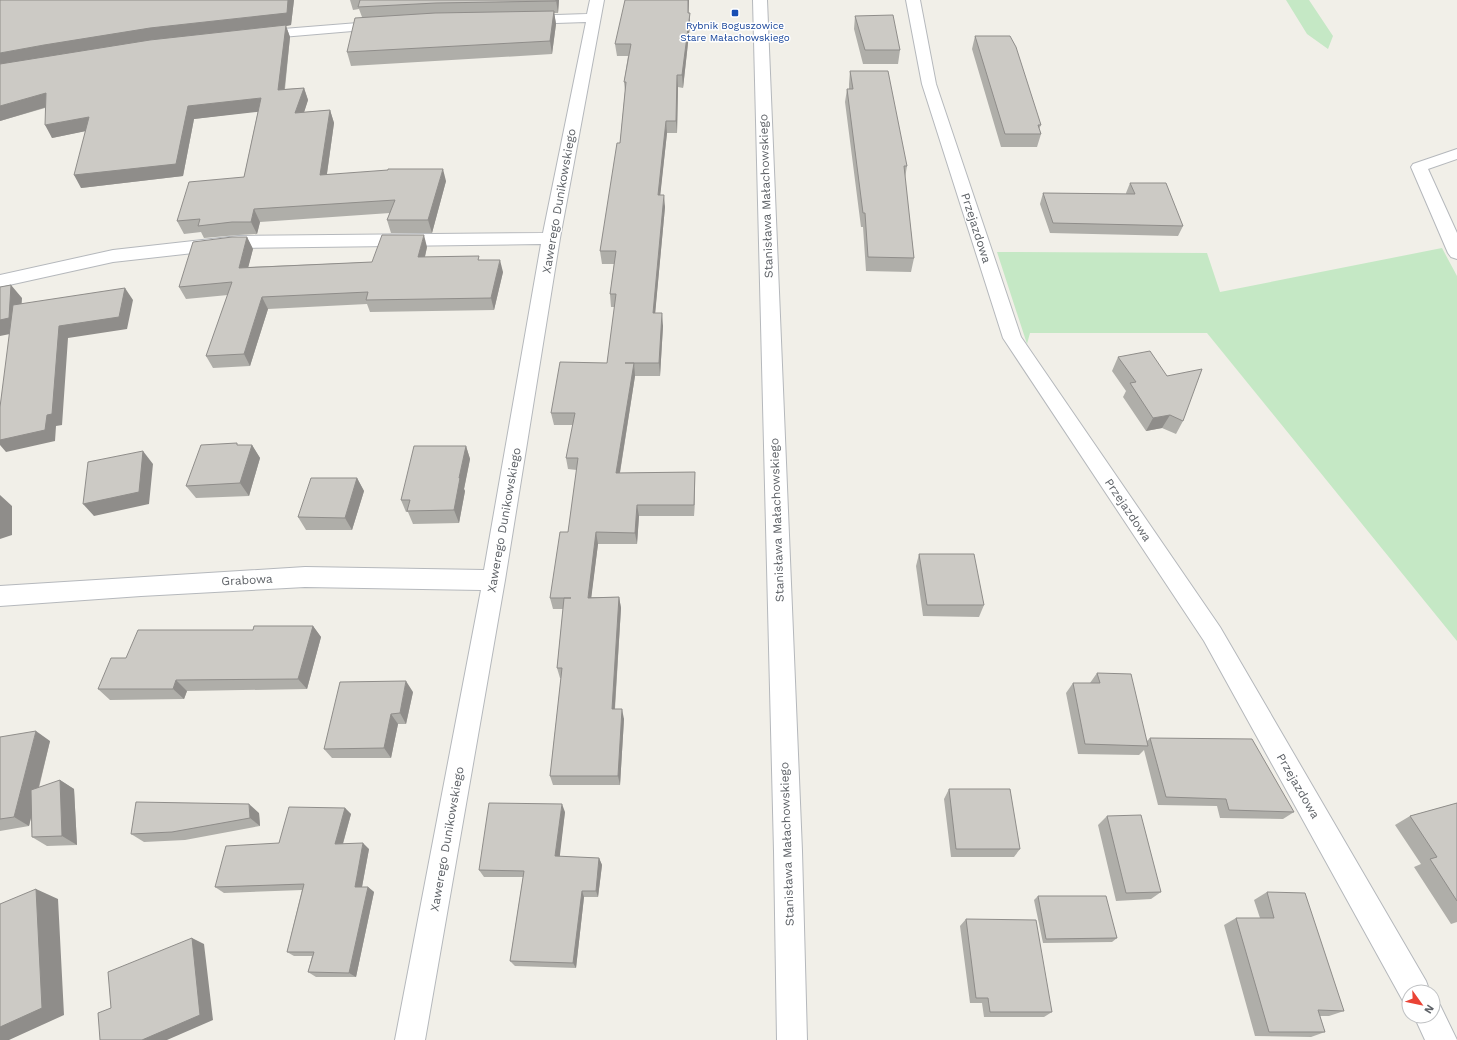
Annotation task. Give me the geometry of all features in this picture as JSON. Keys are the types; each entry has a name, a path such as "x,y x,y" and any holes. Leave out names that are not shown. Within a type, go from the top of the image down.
{"street":[{"name":"Stanisława Małachowskiego","path":"760,0 788,843 792,1040"},
{"name":"Przejazdowa","path":"913,0 929,84 1012,338 1212,634 1410,984"},
{"path":"509,20 595,9"},
{"name":"Xawerego Dunikowskiego","path":"410,1040 494,580 551,238 595,9"},
{"path":"245,36 395,24"},
{"path":"1457,154 1419,167 1457,253"},
{"path":"0,281 113,256 238,242 551,238"},
{"name":"Grabowa","path":"0,596 141,586 305,577 494,580"},
{"path":"1433,1024 1442,1040"}],"green space":[{"path":"1286,0 1309,0 1333,36 1328,49 1307,34"},
{"path":"1442,248 1457,276 1457,641 1207,333 1030,333 1027,344 997,252 1207,253 1220,292"}],"building":[{"path":"0,0 288,0 287,13 150,28 0,53"},
{"path":"360,0 556,1 436,3 358,7"},
{"path":"625,0 688,0 688,13 690,13 682,75 677,75 676,121 666,121 658,195 664,195 653,313 662,313 659,363 634,363 616,473 695,472 694,505 637,505 635,533 596,532 588,598 619,597 612,709 622,709 618,776 550,776 562,668 557,668 564,598 550,598 560,532 568,532 578,458 566,458 575,413 551,413 560,362 607,363 616,294 610,294 616,251 600,251 617,143 620,143 626,82 624,82 631,44 615,44"},
{"path":"554,11 550,41 347,52 355,18 435,13"},
{"path":"893,15 900,50 865,50 855,16"},
{"path":"286,25 278,90 304,88 295,113 330,110 320,175 388,169 443,169 428,220 387,220 395,200 254,209 251,222 232,222 198,226 200,219 177,221 189,182 244,177 261,98 188,106 176,164 74,175 89,117 45,125 46,93 0,106 0,64 150,40"},
{"path":"975,36 1010,36 1016,47 1041,125 1038,125 1041,134 1005,134"},
{"path":"850,71 888,71 907,166 904,166 914,258 868,257 865,213 863,213 847,89 853,89"},
{"path":"1130,183 1166,183 1183,226 1053,223 1043,193 1135,194"},
{"path":"382,235 424,235 418,257 479,256 478,260 500,260 491,298 366,300 368,292 262,297 244,354 206,356 232,282 179,287 193,242 232,237 247,237 239,268 372,262"},
{"path":"11,285 9,318 0,320 0,287"},
{"path":"125,288 119,317 59,326 52,414 47,415 45,430 0,440 0,407 13,305"},
{"path":"1150,351 1167,376 1202,369 1183,421 1170,415 1153,418 1130,383 1136,382 1118,357"},
{"path":"237,443 237,445 252,445 240,483 186,486 201,445"},
{"path":"414,446 466,446 454,510 407,511 410,500 401,500"},
{"path":"143,451 139,492 83,504 88,462"},
{"path":"311,478 357,478 345,518 298,517"},
{"path":"919,554 974,554 984,605 927,605"},
{"path":"254,626 313,626 298,679 176,680 173,689 98,689 111,658 126,658 138,630 253,630"},
{"path":"1097,673 1131,674 1148,746 1085,744 1073,683 1100,683"},
{"path":"406,681 400,713 391,714 384,748 324,749 340,682"},
{"path":"36,731 14,817 0,819 0,737"},
{"path":"1150,738 1252,739 1294,812 1229,810 1226,799 1166,797"},
{"path":"60,780 62,836 32,837 31,790"},
{"path":"949,789 1010,789 1020,849 956,849"},
{"path":"136,802 249,804 250,818 172,832 131,834"},
{"path":"489,803 562,804 555,856 599,858 596,891 582,891 573,963 510,961 524,871 479,870"},
{"path":"1457,803 1457,901 1430,859 1437,857 1410,816"},
{"path":"289,807 345,808 335,844 363,843 355,887 368,887 349,973 308,972 314,952 287,952 304,884 215,887 226,846 279,843"},
{"path":"1141,815 1161,892 1126,893 1107,816"},
{"path":"36,889 42,1008 0,1027 0,904"},
{"path":"1267,892 1305,893 1344,1011 1318,1010 1325,1032 1269,1032 1236,918 1274,918"},
{"path":"1038,896 1106,896 1117,938 1046,939"},
{"path":"966,919 1036,920 1052,1012 990,1012 988,998 976,998"},
{"path":"192,938 200,1015 142,1040 100,1040 98,1013 111,1008 108,972"}],"place":[{"name":"Rybnik Boguszowice Stare Małachowskiego","path":"735,13"}]}
